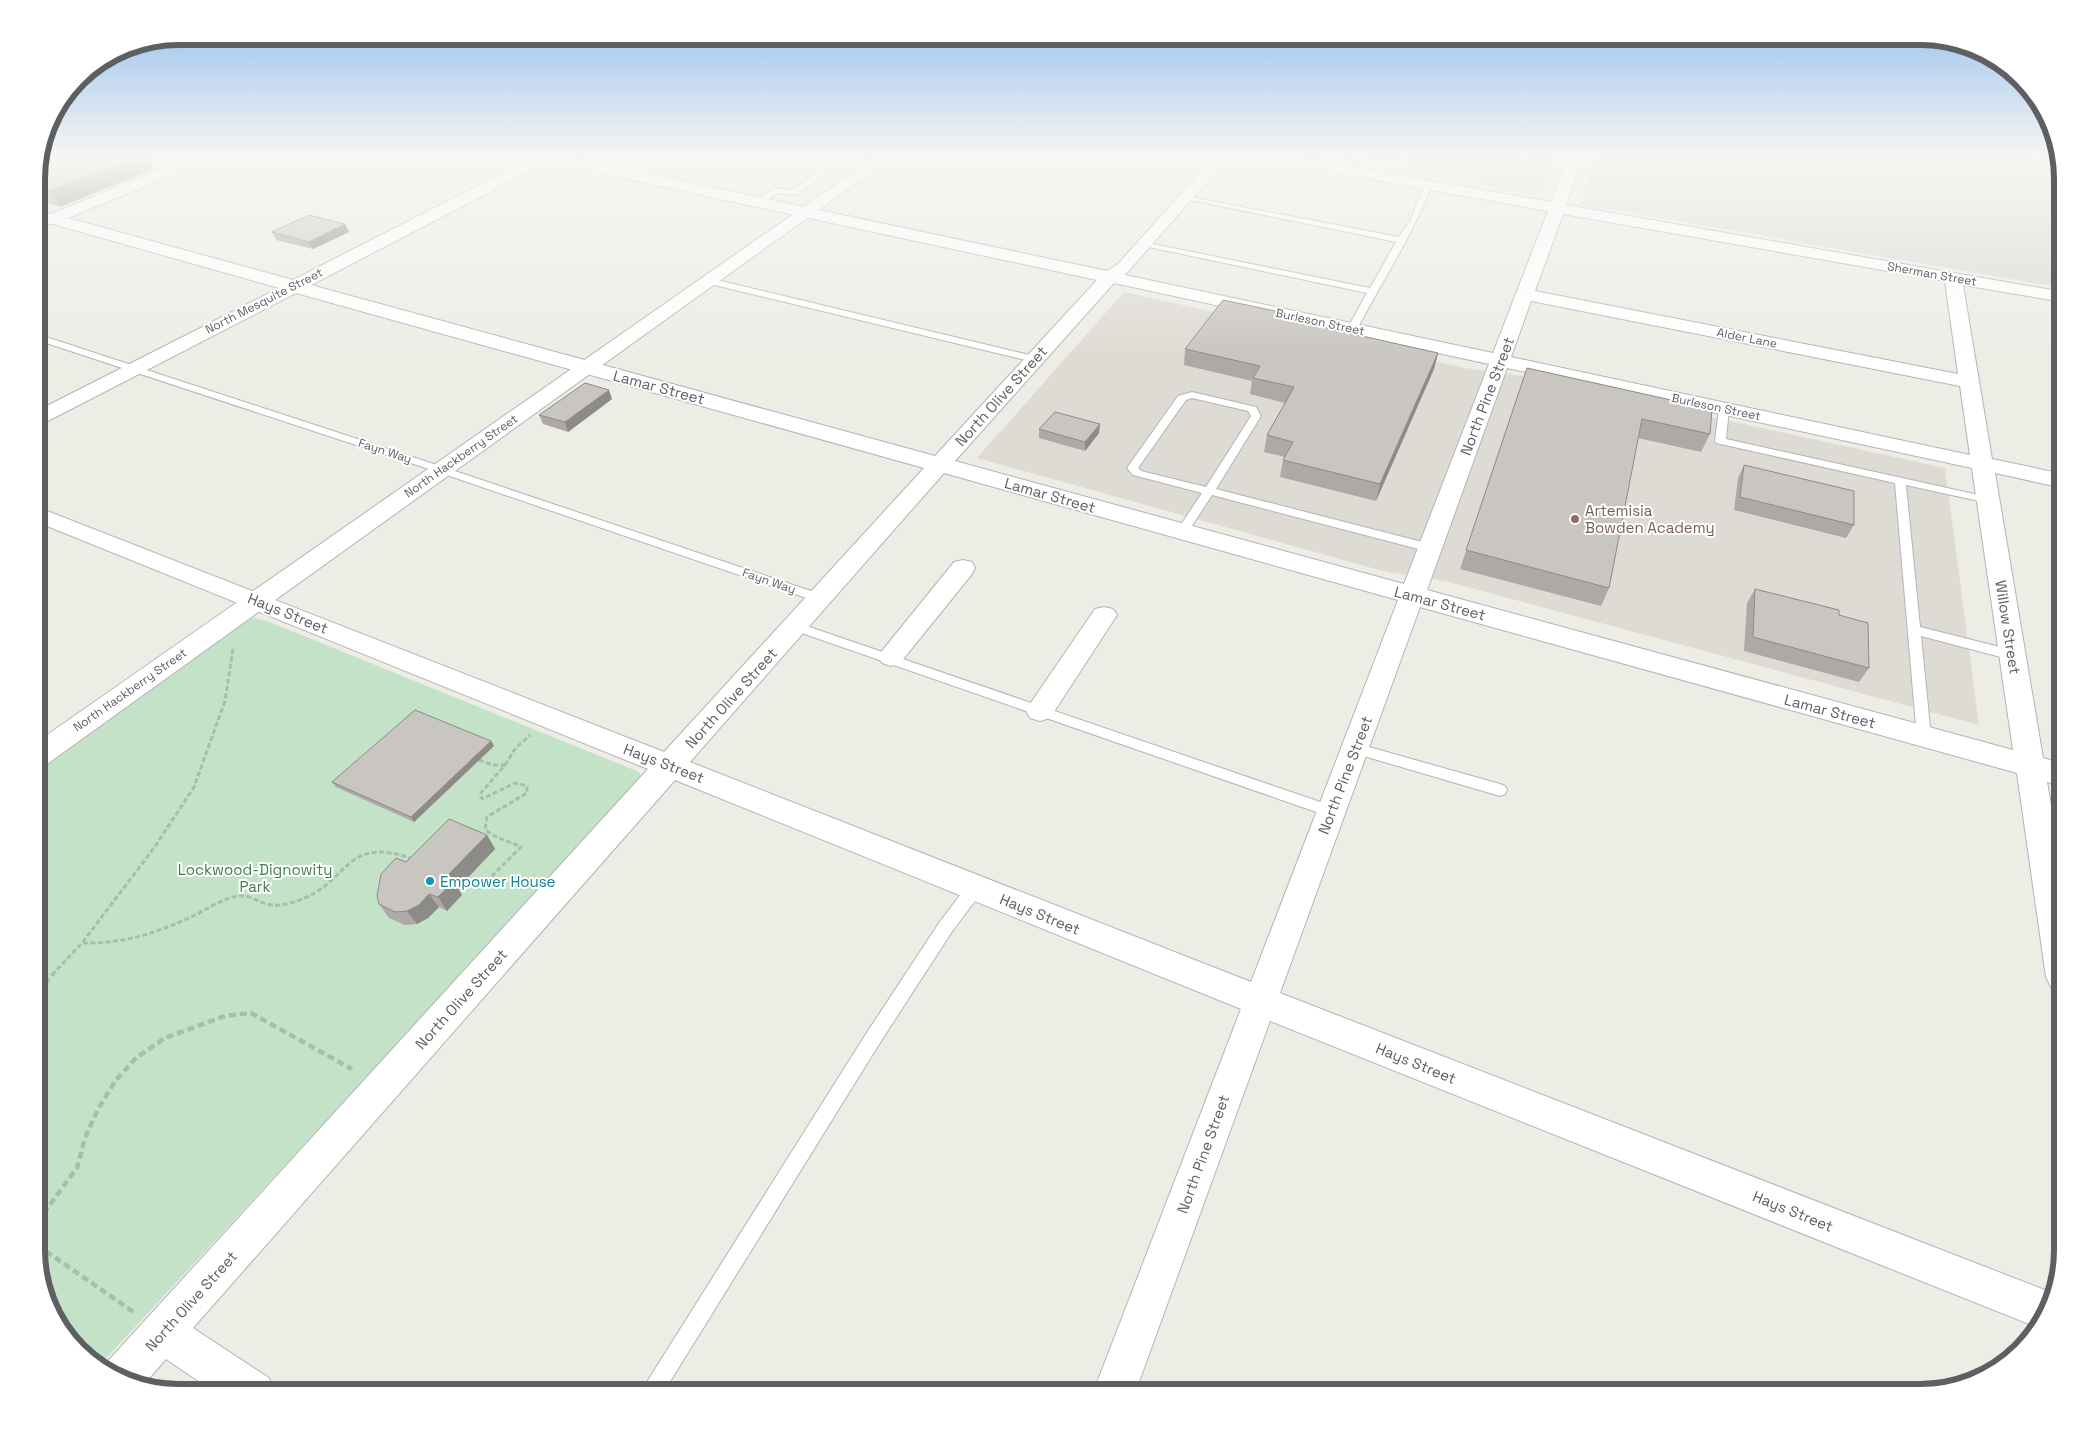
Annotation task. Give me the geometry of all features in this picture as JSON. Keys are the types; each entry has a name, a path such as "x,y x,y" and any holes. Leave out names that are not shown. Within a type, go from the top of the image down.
{"street":[{"name":"Lamar Street","path":"59,224 588,367 2054,773"},
{"name":"North Mesquite Street","path":"45,414 416,224"},
{"name":"North Hackberry Street","path":"45,750 792,224"},
{"name":"Burleson Street","path":"858,224 2054,479"},
{"name":"North Olive Street","path":"126,1373 1034,359 1110,277 1123,269 1162,224"},
{"name":"North Pine Street","path":"1117,1384 1550,224"},
{"name":"Sherman Street","path":"1650,224 2054,295"},
{"name":"Willow Street","path":"1954,278 2054,919"},
{"name":"Alder Lane","path":"1525,294 1970,382"},
{"name":"Hays Street","path":"45,518 671,765 1260,1001 2040,1309"},
{"path":"890,657 963,568"},
{"path":"1040,711 1104,615"},
{"path":"163,1332 241,1384"}],"lane":[{"path":"1317,224 1401,240"},
{"path":"1352,329 1401,240 1412,224"},
{"path":"1143,245 1374,292"},
{"path":"709,282 1034,359"},
{"name":"Fayn Way","path":"45,340 442,470 819,598"},
{"path":"1182,532 1209,491 1256,416 1252,410 1192,395 1182,398 1132,468 1137,473 1209,491 1430,548"},
{"path":"1724,409 1720,441 1988,500"},
{"path":"1900,481 1924,737"},
{"path":"795,626 890,657 1330,811"},
{"path":"1914,630 2012,655"},
{"path":"1355,748 1500,790"},
{"path":"657,1384 870,1043 945,928 975,888"}],"path":[{"path":"45,982 82,943 154,848 194,787 225,701 233,642"},
{"path":"479,889 521,847 492,835 485,829 484,822 487,817 527,792 527,786 520,782 513,782 490,798 482,799 480,794 486,785 501,774 515,749 550,718"},
{"path":"480,760 493,765 505,765"},
{"path":"82,943 104,945 146,936 179,925 237,896 244,896 270,905 283,905 300,900 317,893 359,855 379,849 398,852 419,862"},
{"path":"45,1210 77,1168 85,1138 98,1109 116,1080 136,1058 165,1038 225,1016 251,1013 352,1069"},
{"path":"45,1251 163,1332"}],"shaded area":[{"path":"1693,224 2054,224 2054,286"},
{"name":"Artemisia Bowden Academy","path":"1124,292 1465,368 1523,376 1945,468 1979,725 1449,582 1383,571 977,458"}],"green space":[{"name":"Lockwood-Dignowity Park","path":"254,618 267,621 639,772 641,777 638,784 104,1360 78,1338 63,1317 50,1285 45,1259 45,759 220,635 243,621"}],"building":[{"path":"290,224 345,224 309,242 272,232"},
{"path":"1223,300 1280,312 1277,317 1438,353 1380,484 1283,460 1293,442 1267,435 1294,387 1253,378 1260,366 1185,349"},
{"path":"1527,368 1712,409 1710,434 1642,419 1609,588 1466,550"},
{"path":"585,383 609,390 565,422 539,415"},
{"path":"1055,412 1100,424 1085,442 1039,429"},
{"path":"1744,465 1854,491 1854,525 1740,497"},
{"path":"1755,589 1839,610 1839,615 1868,623 1869,668 1753,637"},
{"path":"415,710 491,741 411,817 332,782"},
{"path":"449,819 487,835 445,878 453,882 438,897 429,894 419,905 407,911 395,912 379,904 377,896 381,874 396,858 406,862"}],"place":[{"name":"Artemisia Bowden Academy","path":"1575,519"},
{"name":"Empower House","path":"430,881"}]}
